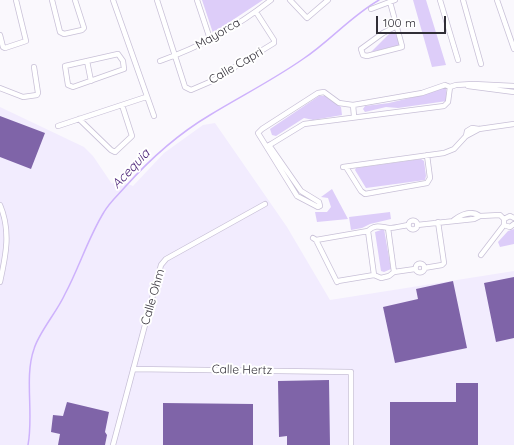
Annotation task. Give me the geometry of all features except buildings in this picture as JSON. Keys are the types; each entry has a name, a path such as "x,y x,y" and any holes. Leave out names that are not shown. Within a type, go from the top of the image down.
{"street":[{"path":"0,34 3,47 5,48 26,41 16,0"},
{"path":"52,0 60,32 64,34 82,30 84,28 76,0"},
{"path":"113,0 146,97 154,116"},
{"path":"157,0 176,56"},
{"path":"197,0 210,39"},
{"name":"Mayorca","path":"160,61 176,56 210,39 256,12 271,0"},
{"path":"290,0 307,18 328,0"},
{"path":"440,0 458,60"},
{"path":"463,0 481,64"},
{"path":"497,0 514,49"},
{"path":"372,9 393,1 402,46 401,48 367,56 362,55 361,50 383,32 397,26"},
{"name":"Calle Capri","path":"176,56 185,87 192,90 212,81 274,43 274,40 256,12"},
{"path":"118,54 123,62 124,69 73,88 68,85 65,66 87,61 118,54"},
{"path":"123,62 133,58"},
{"path":"87,61 91,81"},
{"path":"0,88 23,97 37,95 38,93 34,67"},
{"path":"267,146 286,181 297,196 315,207 319,207 319,202 301,191 267,146 258,137 259,131 320,92 327,94 339,103 353,105 422,93 445,85 450,87 456,85 494,88 514,92"},
{"path":"494,88 514,86"},
{"path":"267,146 304,124 354,116 444,106 448,102 450,87"},
{"path":"58,126 146,97"},
{"path":"79,119 111,150 115,152 132,136 122,105"},
{"path":"353,105 354,116"},
{"path":"427,155 430,178 427,183 366,194 361,191 344,167 451,151 466,136 479,129 514,124"},
{"path":"286,181 291,178"},
{"name":"Calle Ohm","path":"113,445 159,269 163,262 264,204"},
{"path":"0,205 8,236 8,249 0,282"},
{"path":"438,222 444,263 442,265 424,268 420,273 415,269 394,272 389,276 381,278 374,275 337,282 315,239 368,231 373,227 384,226 388,228 408,225 412,230 416,228 417,225 438,222 454,220 462,214 474,213 480,216 499,215 504,219"},
{"path":"504,219 510,216 514,218"},
{"path":"481,255 504,225 504,219"},
{"path":"504,225 510,227 514,224"},
{"path":"388,228 394,272"},
{"path":"368,231 374,275"},
{"name":"Calle Hertz","path":"133,369 351,372 351,445"}],"shaded area":[{"path":"202,0 263,0 213,33"},
{"path":"413,0 426,0 446,65 432,67"},
{"path":"395,32 400,45 371,52 389,34"},
{"path":"446,87 447,101 398,108 386,107 365,112 363,109 365,106 389,103 426,94"},
{"path":"319,96 325,96 341,107 342,115 313,120 304,118 276,136 272,135 270,129"},
{"path":"0,107 84,147 93,156 112,184 118,178 120,181 133,186 164,153 203,125 215,123 287,227 330,300 514,271 514,445 0,445"},
{"path":"421,159 424,161 426,176 425,180 366,188 355,170 356,168"},
{"path":"332,189 348,219 317,222 315,212 327,212 331,207 328,198 321,197"},
{"path":"390,212 391,219 351,230 349,217"},
{"path":"384,229 391,269 384,272 381,271 375,232"},
{"path":"514,229 514,244 500,247 498,242 508,231"}],"waterway":[{"name":"Acequia","path":"28,445 30,433 30,371 31,360 36,342 62,301 93,232 108,205 144,167 187,130 198,122 292,67 313,52 359,13 379,0"}]}
